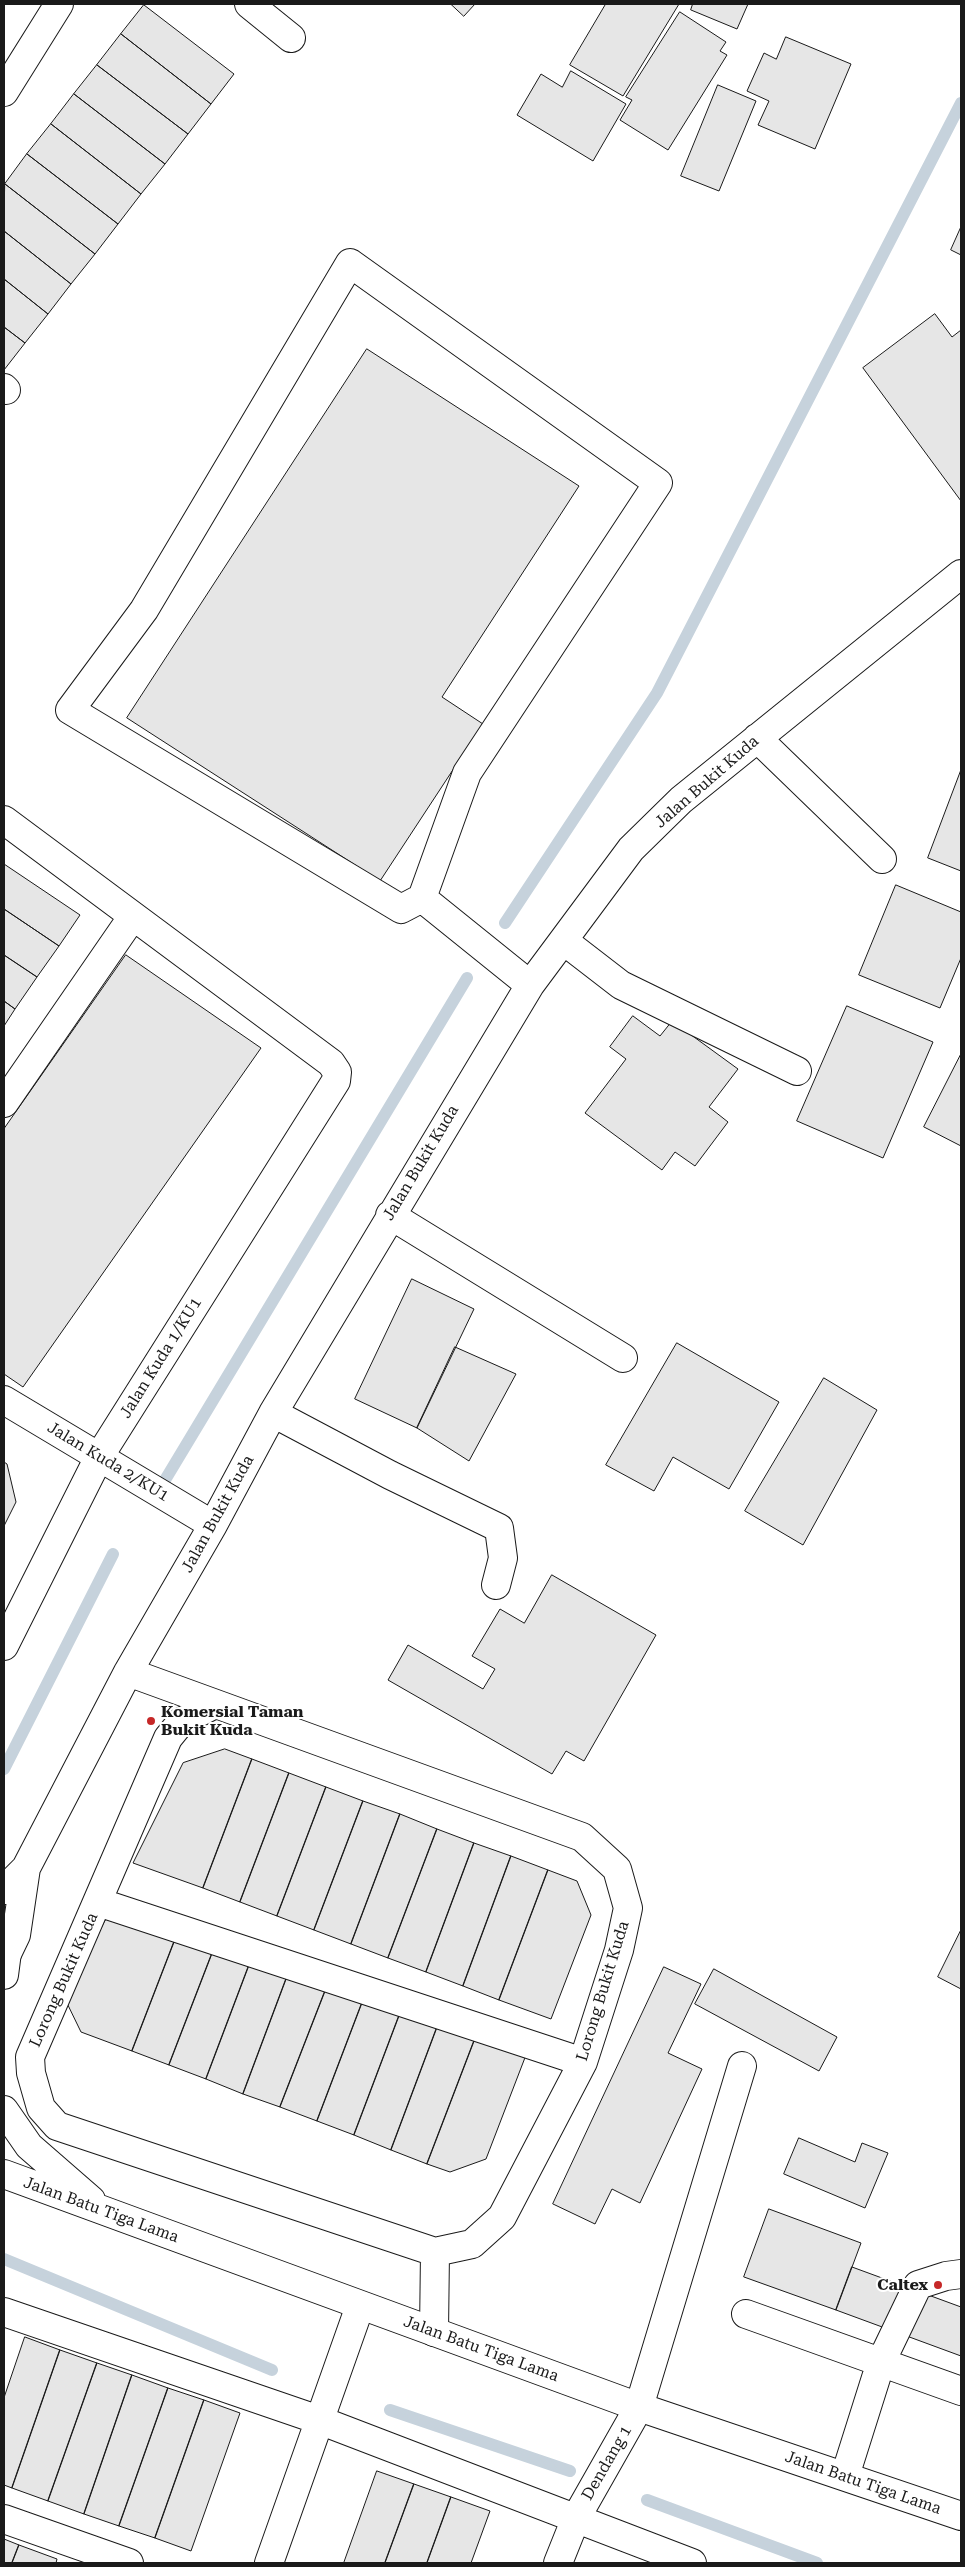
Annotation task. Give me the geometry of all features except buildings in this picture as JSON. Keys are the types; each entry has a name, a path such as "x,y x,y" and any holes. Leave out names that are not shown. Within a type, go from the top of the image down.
{"street":[{"path":"4,92 59,4"},
{"path":"249,4 291,38"},
{"path":"350,263 658,483 466,773 422,898 402,909 70,710 144,610 350,263"},
{"name":"Jalan Bukit Kuda","path":"4,1890 26,1868 128,1672 213,1525 273,1413 530,985 632,849 681,800 961,574"},
{"path":"758,738 882,859"},
{"path":"4,820 133,916 4,1103"},
{"path":"422,898 530,985"},
{"name":"Jalan Kuda 1/KU1","path":"4,1646 99,1457 336,1081 337,1072 331,1063 133,916"},
{"path":"564,940 621,985 798,1071"},
{"path":"390,1216 623,1358"},
{"name":"Jalan Kuda 2/KU1","path":"4,1400 213,1525"},
{"path":"273,1413 390,1475 499,1528 503,1558 496,1585"},
{"name":"Lorong Bukit Kuda","path":"128,1672 213,1705 582,1837 617,1868 628,1908 619,1950 582,2062 502,2217 472,2244 435,2252 57,2126 41,2108 31,2073 30,2057 168,1738 181,1722 213,1705"},
{"name":"Jalan Bukit Kuda","path":"5,1962 16,1935 26,1868"},
{"path":"98,1902 582,2062"},
{"name":"Dendang 1","path":"558,2563 576,2518 639,2407 742,2066"},
{"path":"4,2110 29,2146 105,2212"},
{"name":"Jalan Batu Tiga Lama","path":"4,2174 639,2407 961,2516"},
{"path":"434,2332 435,2252"},
{"path":"844,2476 881,2362 918,2285 946,2276 961,2274"},
{"path":"268,2563 360,2306"},
{"path":"4,2312 319,2420 692,2563"},
{"path":"746,2314 961,2391"},
{"path":"4,2519 129,2563"}],"waterway":[{"path":"505,923 657,693 961,103"},
{"path":"159,1490 467,978"},
{"path":"4,1769 113,1554"},
{"path":"4,2259 272,2370"},
{"path":"390,2410 570,2471"},
{"path":"647,2500 817,2563"}],"place":[{"name":"Komersial Taman Bukit Kuda","path":"151,1721"},
{"name":"Caltex","path":"938,2285"}]}
